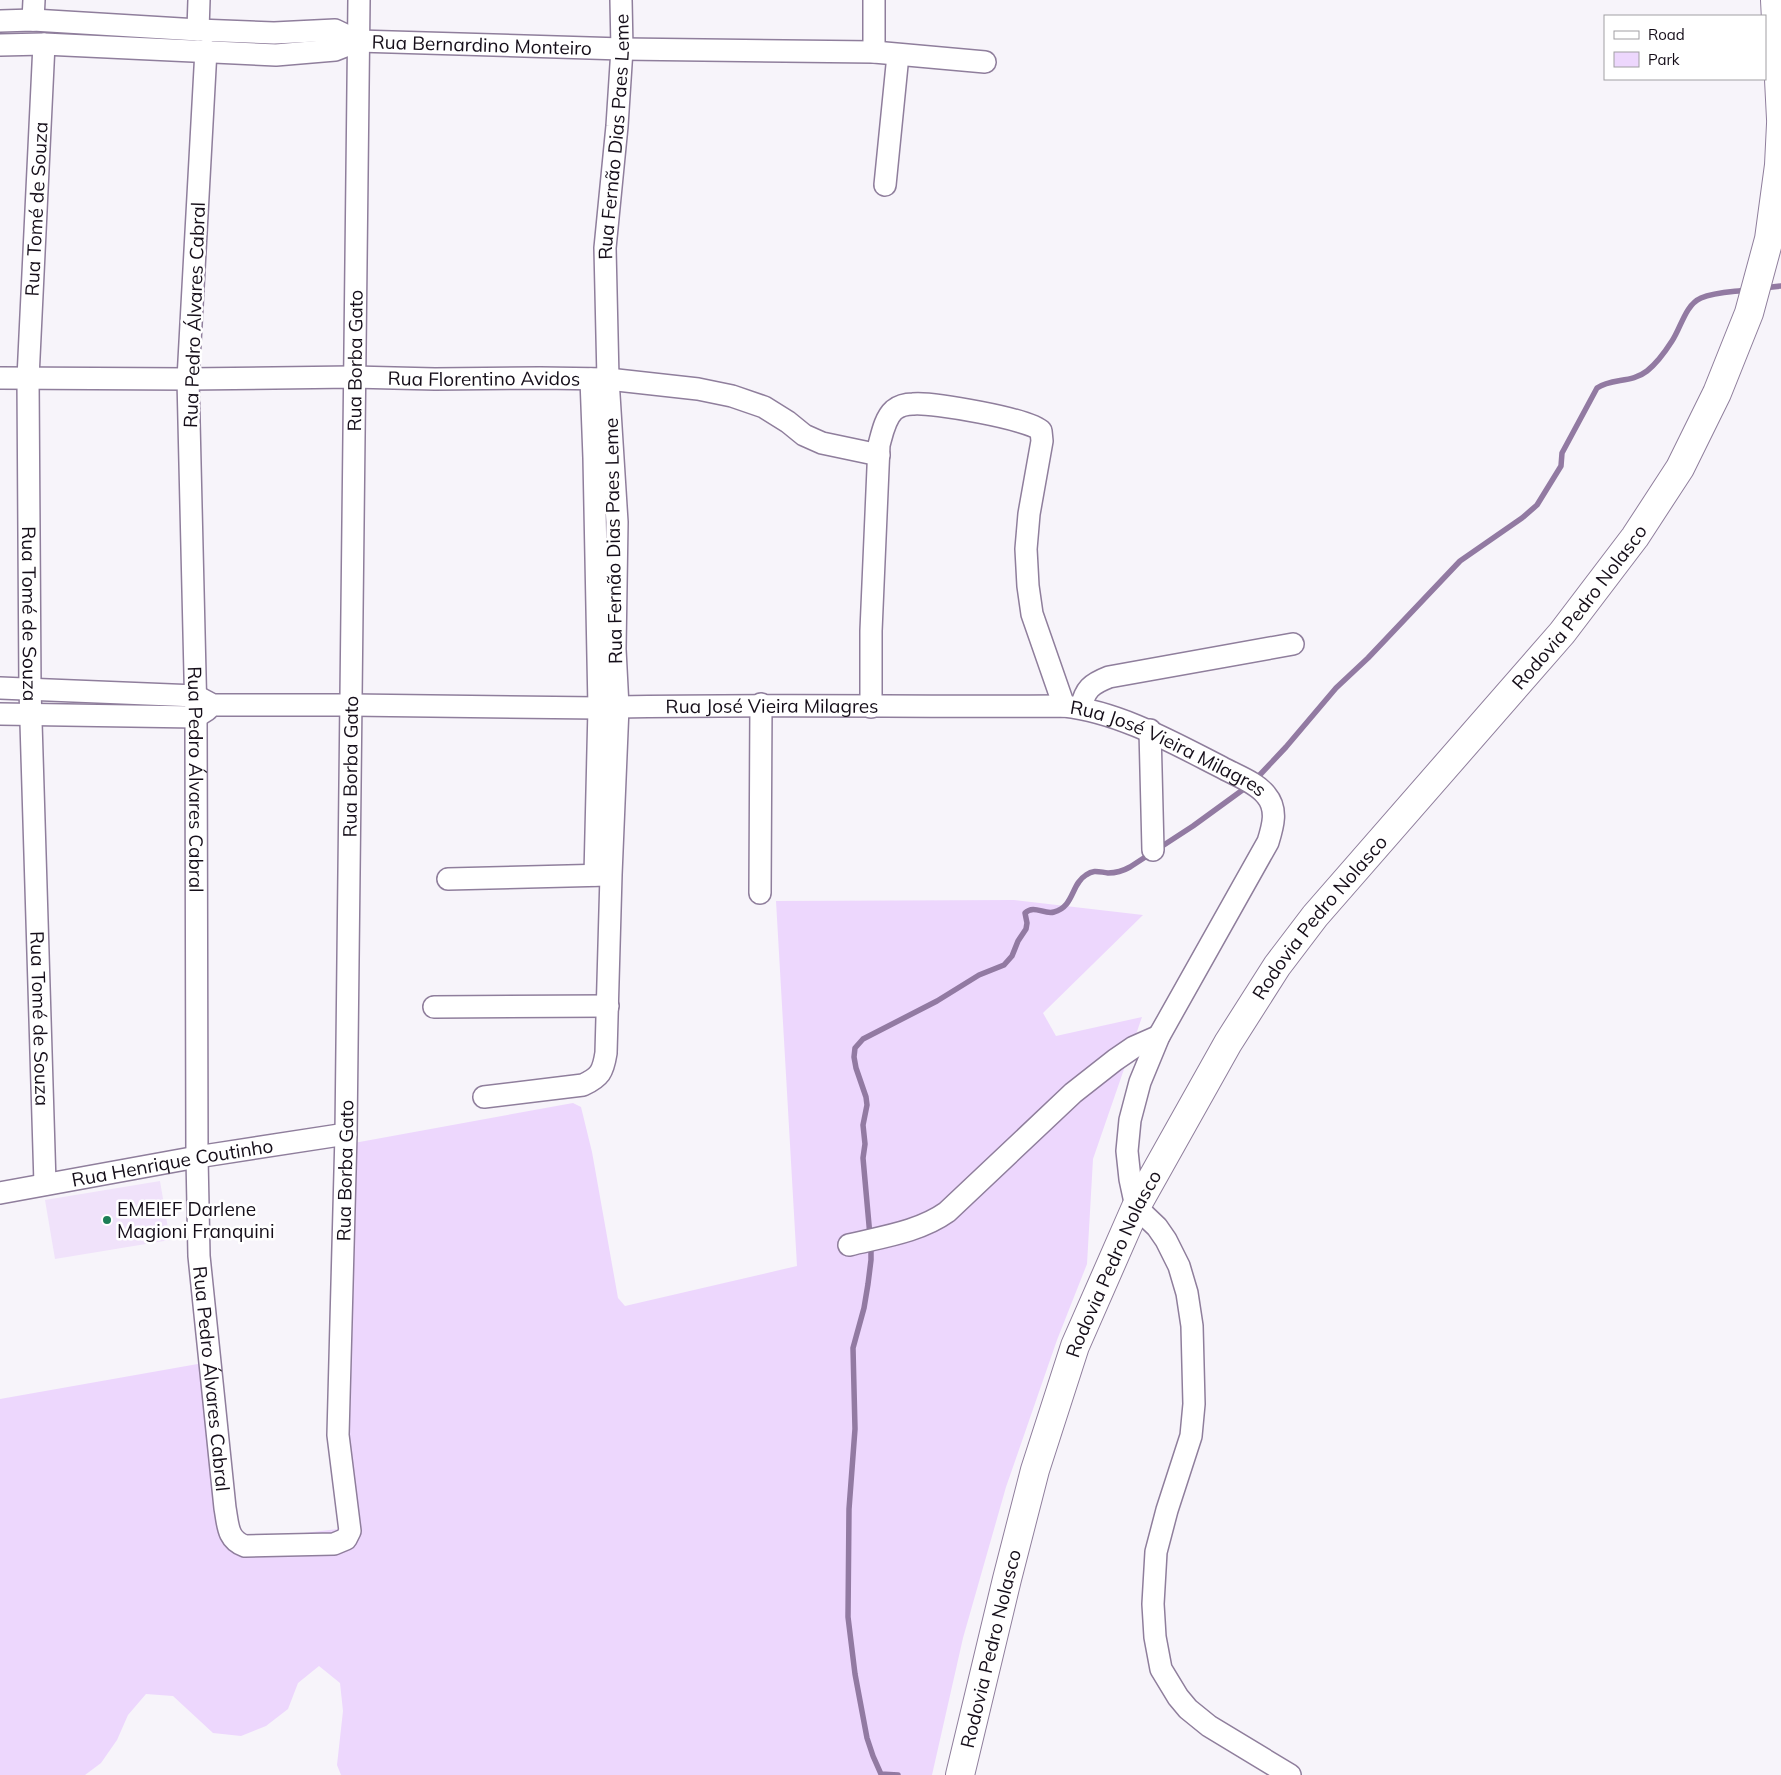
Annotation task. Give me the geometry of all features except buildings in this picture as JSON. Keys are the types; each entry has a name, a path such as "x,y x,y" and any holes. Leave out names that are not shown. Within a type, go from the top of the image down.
{"highway":[{"path":"1775,0 1781,119"},
{"name":"Rodovia Pedro Nolasco","path":"960,1775 976,1703 1035,1470 1075,1346 1136,1207 1228,1043 1277,966 1315,916 1562,633 1635,537 1680,468 1716,393 1748,313 1769,238 1779,164 1781,124"}],"street":[{"path":"198,30 199,0"},
{"name":"Rua Borba Gato","path":"350,1531 338,1435 346,1134 353,376 359,0"},
{"name":"Rua Fernão Dias Paes Leme","path":"484,1096 583,1085 594,1080 600,1074 604,1067 606,1054 608,1006 603,875 609,708 615,648 617,522 600,379 605,248 622,49 621,0"},
{"path":"874,0 874,52"},
{"name":"Rua Bernardino Monteiro","path":"0,21 33,10 198,30 274,33 335,30 358,41"},
{"name":"Rua Bernardino Monteiro","path":"0,44 206,50 276,55 335,50 358,41 622,49 874,52 985,62"},
{"name":"Rua Tomé de Souza","path":"44,44 28,378 30,689 45,1184"},
{"name":"Rua Pedro Álvares Cabral","path":"206,50 188,379 202,706 197,1157 199,1256 225,1508 231,1536 238,1544 245,1546 334,1544 346,1539 350,1531"},
{"path":"885,185 898,55"},
{"name":"Rua Florentino Avidos","path":"0,378 188,379 353,376 434,379 600,379 698,389 732,396 764,407 804,435 822,443 879,455"},
{"path":"871,707 871,631 879,455 883,431 891,413 901,406 913,404 934,405 975,412 1024,422 1039,428 1042,434 1042,441 1029,514 1026,549 1028,586 1032,614 1072,707 1083,697 1087,690 1097,682 1109,677 1293,644"},
{"name":"Rua José Vieira Milagres","path":"0,688 30,689 202,706 351,705 609,708 761,704 871,707 1072,707 1150,730 1262,790 1271,803 1274,814 1273,828 1268,842 1159,1036 1140,1082 1130,1120 1127,1151 1136,1207"},
{"path":"760,893 761,704"},
{"path":"0,714 202,706"},
{"path":"1150,730 1153,850"},
{"path":"448,879 603,875"},
{"path":"434,1007 608,1006"},
{"path":"849,1245 935,1221 947,1212 1073,1093 1128,1052 1159,1036"},
{"name":"Rua Henrique Coutinho","path":"0,1193 197,1157 346,1134"},
{"path":"1136,1207 1157,1227 1179,1266 1187,1293 1192,1326 1194,1404 1191,1436 1167,1510 1156,1552 1153,1604 1161,1669 1178,1697 1188,1709 1208,1726 1290,1775"}],"shaded area":[{"name":"EMEIEF Darlene Magioni Franquini","path":"160,1181 170,1240 55,1259 45,1200"}],"green space":[{"path":"1014,900 1143,915 1043,1013 1056,1036 1142,1017 1093,1159 1087,1264 1057,1340 1006,1487 963,1638 932,1775 341,1775 337,1765 343,1711 340,1683 319,1666 298,1683 288,1709 266,1726 241,1736 213,1733 173,1696 146,1694 128,1715 117,1740 101,1763 85,1775 0,1775 0,1399 209,1362 237,1541 346,1528 343,1145 573,1103 581,1107 592,1152 618,1298 625,1306 797,1266 776,901"}],"waterway":[{"path":"1763,288 1781,286"},
{"path":"1255,780 1336,688 1368,658 1460,561 1522,518 1537,505 1561,466 1562,453 1597,388 1641,375 1651,368 1661,357 1675,336 1687,311 1696,301 1712,294 1747,290"},
{"path":"870,1236 863,1158 865,1144 863,1125 867,1105 856,1068 855,1048 863,1039 937,1001 979,975 1004,965 1012,956 1018,941 1026,929 1025,913 1028,910 1032,909 1050,913 1061,909 1069,900 1077,884 1089,873 1094,871 1117,872 1130,867 1193,826 1248,786"},
{"path":"871,1245 871,1260 864,1308 853,1348 855,1429 849,1509 848,1617 855,1674 867,1738 881,1774 898,1775"}],"place":[{"name":"EMEIEF Darlene Magioni Franquini","path":"107,1220"}]}
